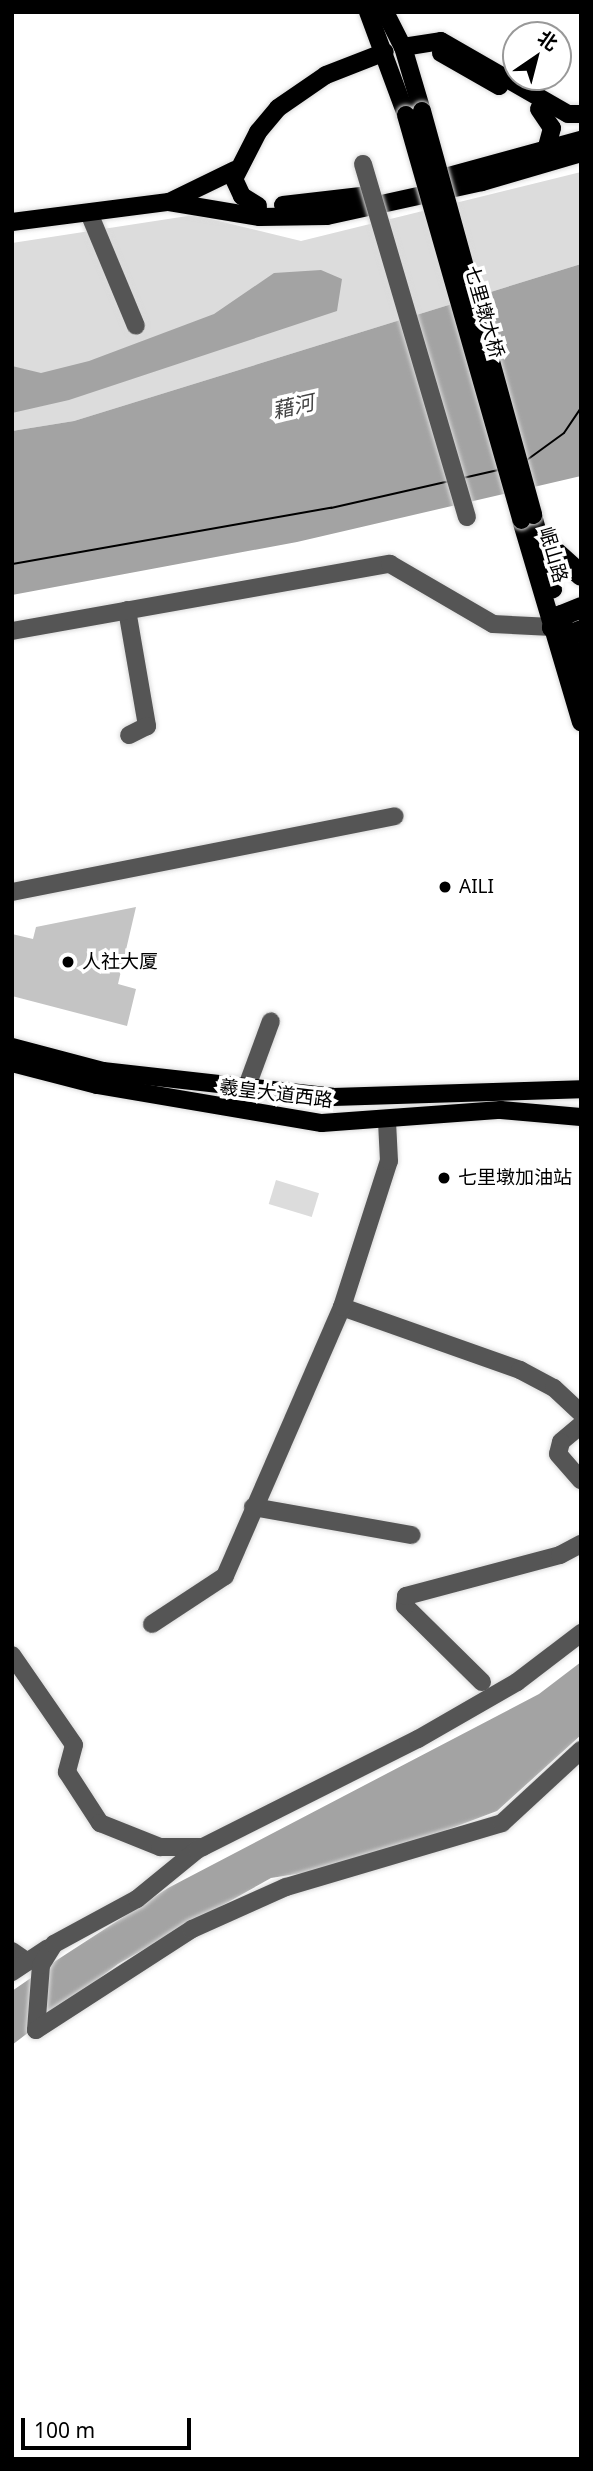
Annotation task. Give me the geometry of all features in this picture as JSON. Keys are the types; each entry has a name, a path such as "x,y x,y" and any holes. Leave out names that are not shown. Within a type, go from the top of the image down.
{"highway":[{"path":"540,538 581,575"},
{"path":"565,627 581,607"}],"main road":[{"path":"368,12 414,113"},
{"path":"385,12 403,47 414,113"},
{"path":"403,47 441,41 568,114 581,114"},
{"path":"403,47 439,52 539,109 581,126"},
{"path":"175,199 235,170 278,108 326,75 385,52"},
{"path":"539,109 552,128 546,151"},
{"name":"七里墩大桥","path":"414,113 527,517"},
{"path":"12,222 175,199 258,206 326,204 400,190 581,140"},
{"path":"175,199 260,217 327,216 482,182 581,153"},
{"path":"235,170 237,188 258,206"},
{"name":"岷山路","path":"527,517 540,538 581,679"},
{"name":"岷山路","path":"527,517 565,627 581,722"},
{"name":"羲皇大道西路","path":"12,1047 103,1071 333,1097 581,1090"},
{"name":"羲皇大道西路","path":"12,1063 257,1116 322,1123 387,1121 501,1110 581,1117"}],"street":[{"path":"363,163 467,517"},
{"path":"89,213 136,326"},
{"path":"12,631 390,564 493,624 565,627"},
{"path":"127,610 147,726 129,735"},
{"path":"12,892 395,816"},
{"path":"246,1089 271,1021"},
{"path":"152,1624 225,1576 342,1307 389,1161 387,1121"},
{"path":"342,1307 520,1370 554,1388 581,1413"},
{"path":"581,1425 561,1442 558,1454 581,1480"},
{"path":"253,1507 412,1535"},
{"path":"482,1682 405,1606 406,1596 561,1555 581,1544"},
{"path":"581,1633 517,1682 418,1740 202,1847 137,1899 21,1963 36,2030 192,1929 286,1887 502,1823 581,1750"},
{"path":"12,1655 74,1745 67,1772 100,1823 160,1847 202,1847"}],"shaded area":[{"path":"581,172 581,264 74,421 12,431 12,243 194,215 301,241"},
{"path":"276,1180 319,1193 312,1217 269,1204"}],"water":[{"name":"藉河","path":"581,264 581,476 297,542 12,595 12,431 74,421"},
{"path":"321,270 342,279 337,311 69,400 12,413 12,366 41,373 89,361 214,314 274,273"},
{"path":"581,1662 581,1735 497,1811 354,1865 271,1878 118,1964 12,2045 12,1991 57,1960 168,1888 539,1694"}],"building":[{"name":"人社大厦","path":"136,907 118,984 136,989 127,1026 12,996 12,934 33,939 36,927"}],"tram line":[{"path":"12,564 331,508 520,465 564,433 581,408"}],"place":[{"name":"AILI","path":"445,887"},
{"name":"人社大厦","path":"68,962"},
{"name":"七里墩加油站","path":"444,1178"}]}
